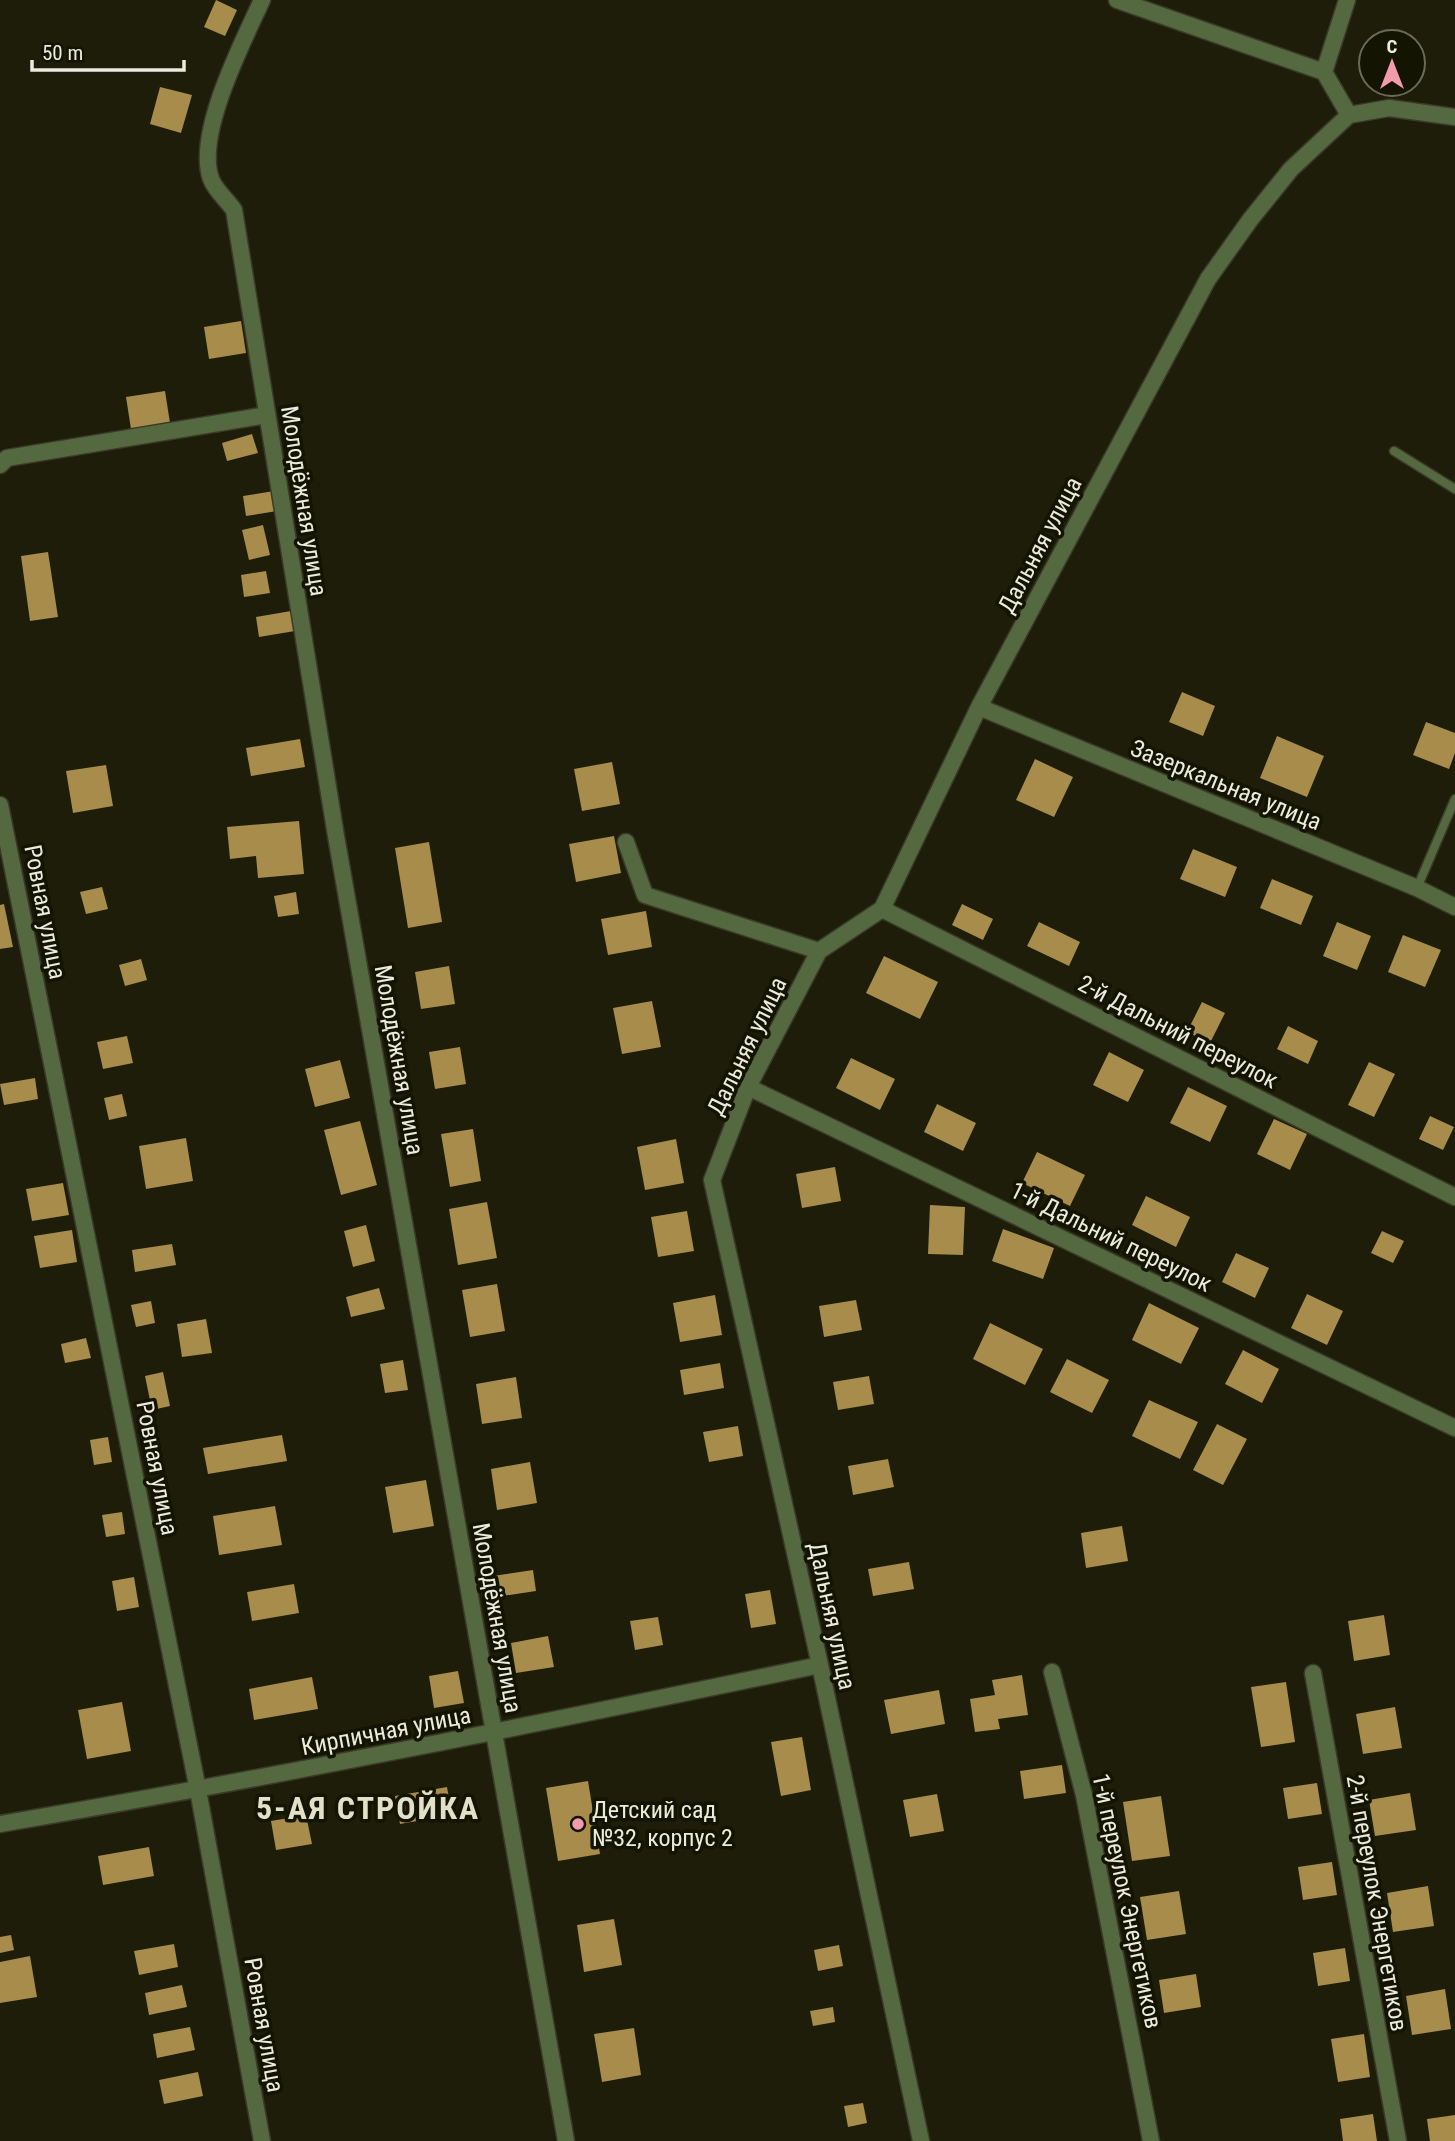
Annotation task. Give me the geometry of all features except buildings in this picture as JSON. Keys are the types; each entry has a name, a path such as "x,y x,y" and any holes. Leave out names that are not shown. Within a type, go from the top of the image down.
{"street":[{"name":"Молодёжная улица","path":"262,0 216,110 208,147 208,166 212,182 234,209 336,836 566,2141"},
{"path":"1117,0 1324,72 1349,115 1389,108 1455,117"},
{"path":"1324,72 1347,0"},
{"name":"Дальняя улица","path":"920,2141 820,1665 712,1180 748,1087 819,951 881,909 979,707 1208,279 1291,169 1349,115"},
{"path":"0,465 7,458 267,415"},
{"name":"Зазеркальная улица","path":"979,707 1417,888 1455,907"},
{"name":"Ровная улица","path":"0,805 198,1790 262,2141"},
{"path":"626,842 645,895 819,951"},
{"name":"2-й Дальний переулок","path":"881,909 1455,1197"},
{"name":"1-й Дальний переулок","path":"748,1087 1455,1428"},
{"name":"Кирпичная улица","path":"0,1824 494,1734 820,1665"},
{"name":"1-й переулок Энергетиков","path":"1052,1672 1084,1795 1151,2141"},
{"name":"2-й переулок Энергетиков","path":"1312,1673 1398,2141"}],"lane":[{"path":"1394,451 1455,489"},
{"path":"1417,888 1455,799"}],"place":[{"name":"Детский сад №32, корпус 2","path":"578,1824"}],"district":[{"name":"5-АЯ СТРОЙКА","path":"368,1808"}]}
